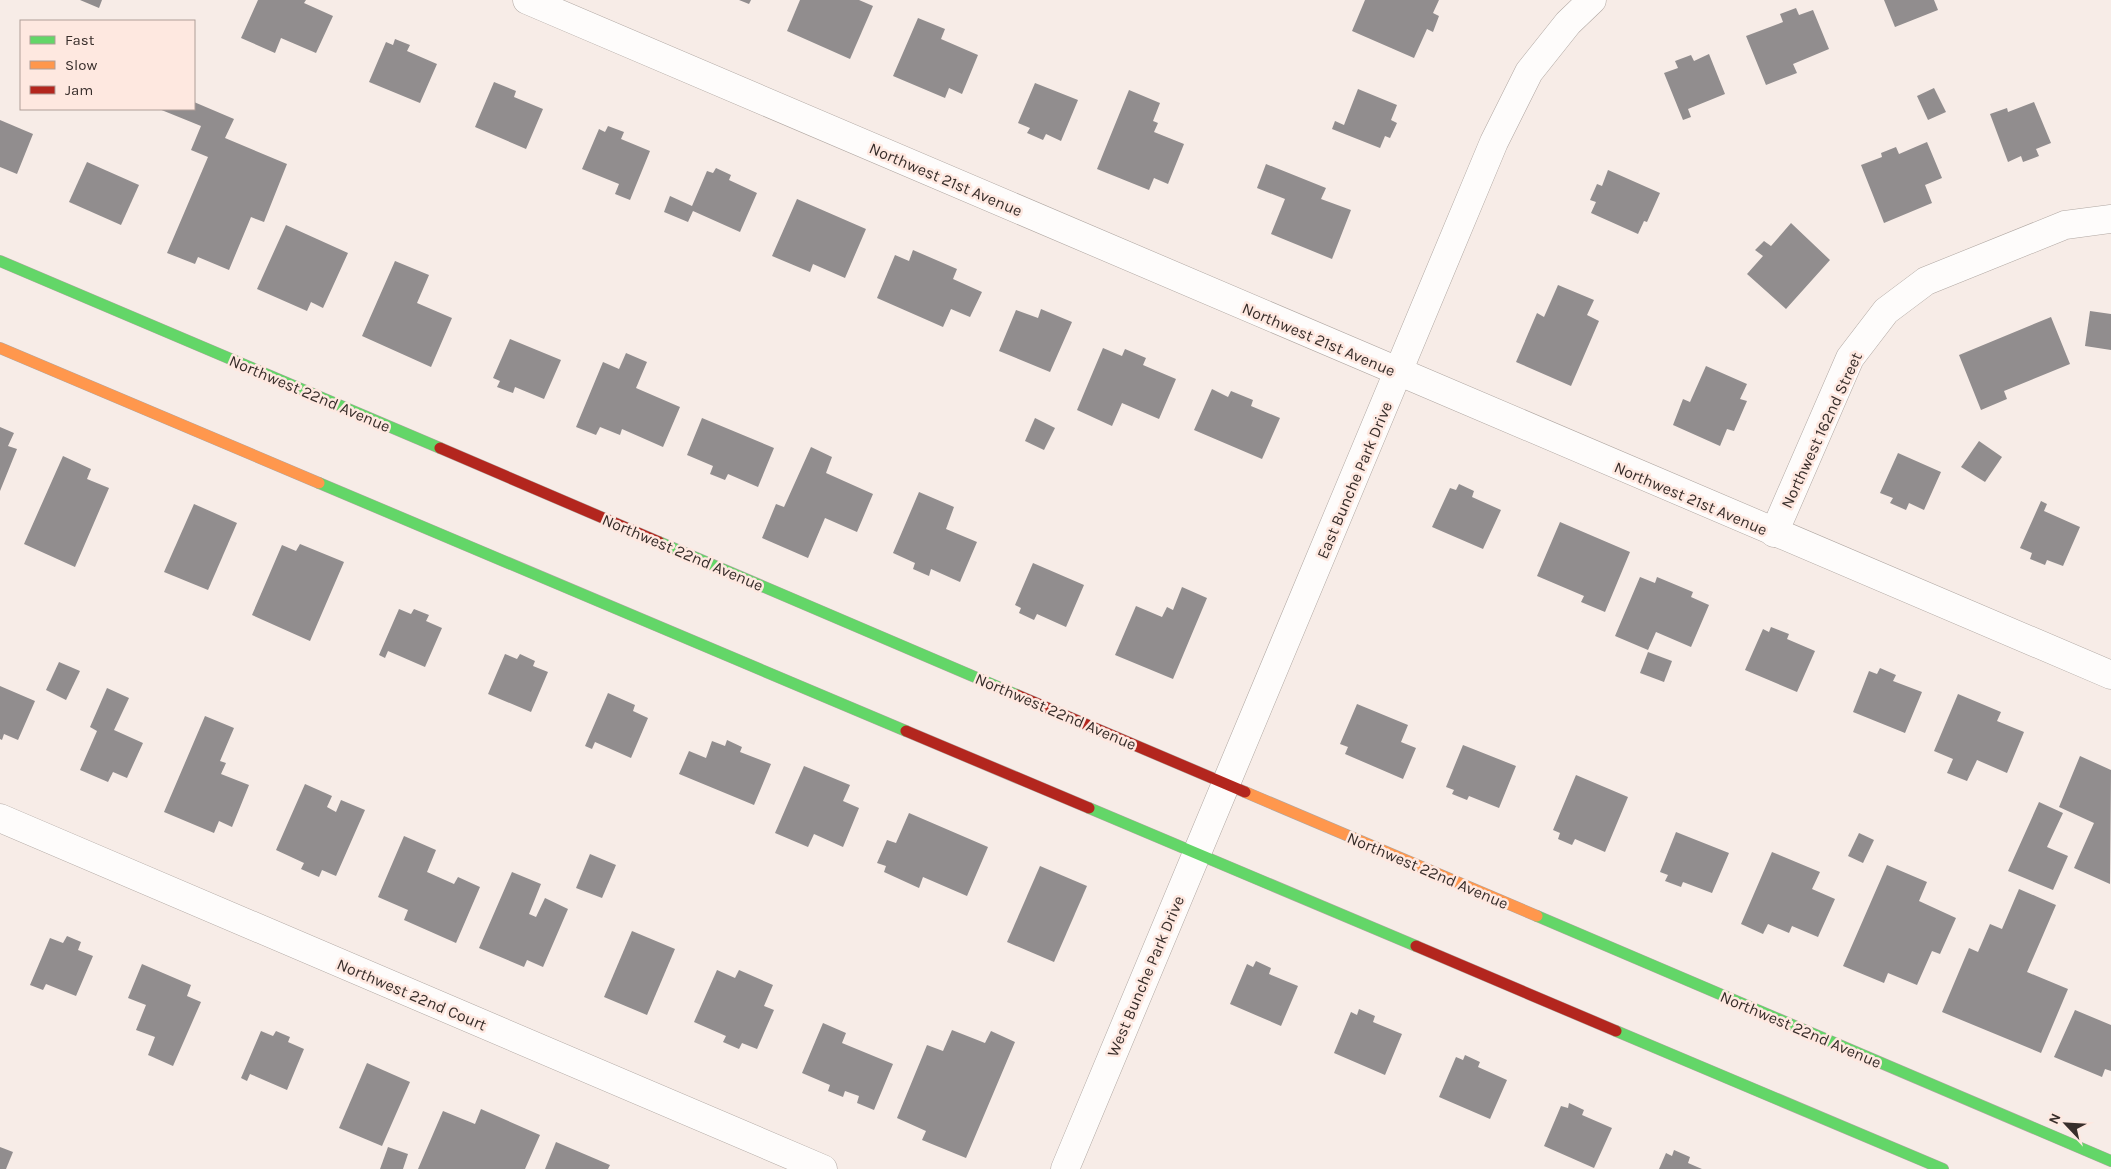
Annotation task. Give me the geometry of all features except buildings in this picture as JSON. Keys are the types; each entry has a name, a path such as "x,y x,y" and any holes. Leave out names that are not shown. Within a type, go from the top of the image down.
{"main road":[{"name":"Northwest 22nd Avenue","path":"0,261 2111,1161"},
{"path":"0,348 1943,1169"}],"street":[{"name":"Northwest 21st Avenue","path":"527,0 2111,675"},
{"name":"East Bunche Park Drive","path":"1226,784 1494,142 1525,81 1568,23 1592,0"},
{"name":"Northwest 162nd Street","path":"1774,533 1850,358 1886,311 1926,281 2065,226 2111,219"},
{"name":"West Bunche Park Drive","path":"1064,1169 1226,784"},
{"name":"Northwest 22nd Court","path":"0,818 824,1169"}],"traffic: fast":[{"path":"0,261 440,448"},
{"path":"319,483 906,731"},
{"path":"659,542 1017,695"},
{"path":"1089,808 1416,946"},
{"path":"1537,916 2111,1161"},
{"path":"1616,1031 1943,1169"}],"traffic: slow":[{"path":"0,348 319,483"},
{"path":"1245,792 1537,916"}],"traffic: jam":[{"path":"440,448 659,542"},
{"path":"1017,695 1245,792"},
{"path":"906,731 1089,808"},
{"path":"1416,946 1616,1031"}]}
